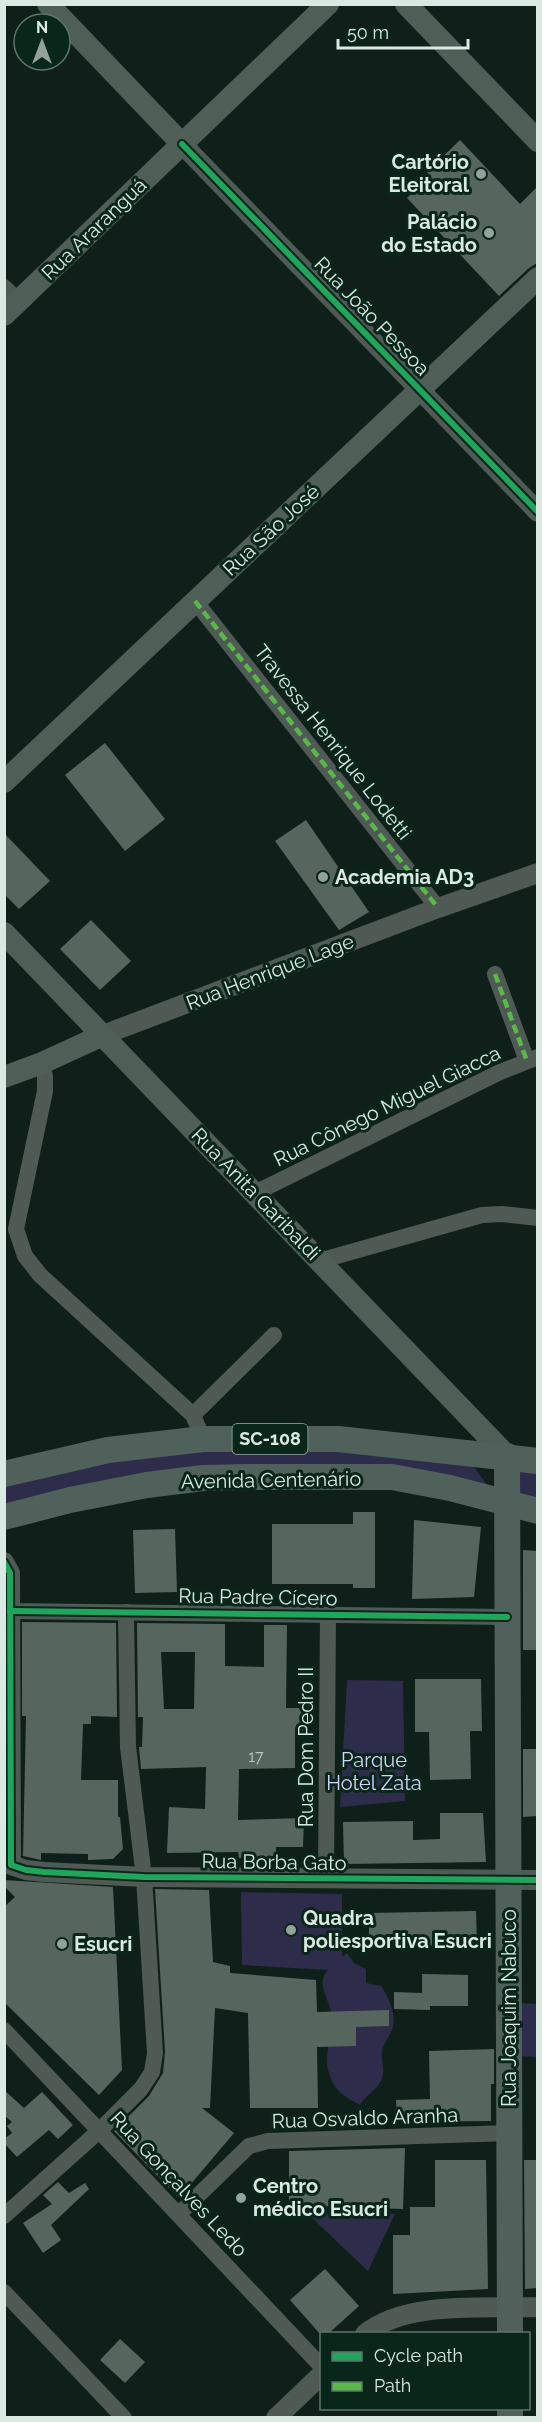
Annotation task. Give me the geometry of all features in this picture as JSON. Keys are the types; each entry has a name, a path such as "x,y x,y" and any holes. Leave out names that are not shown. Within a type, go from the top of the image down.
{"main road":[{"name":"Rua João Pessoa","path":"48,4 182,144"},
{"name":"Rua Araranguá","path":"9,301 182,144 328,4"},
{"path":"406,4 537,141"},
{"name":"Rua São José","path":"4,782 537,278"},
{"name":"Rua Anita Garibaldi","path":"4,933 507,1456"},
{"name":"Rua Henrique Lage","path":"4,1077 42,1063 103,1035"},
{"name":"Avenida Centenário","path":"4,1474 108,1450 203,1439 338,1439 537,1461"},
{"name":"Rua Joaquim Nabuco","path":"507,1456 510,2332"},
{"name":"Avenida Centenário","path":"4,1517 80,1498 147,1485 203,1478 392,1477 450,1488 537,1510"}],"street":[{"name":"Rua João Pessoa","path":"182,144 537,512"},
{"name":"Travessa Henrique Lodetti","path":"195,601 438,908"},
{"name":"Rua Henrique Lage","path":"103,1035 438,908 537,873"},
{"path":"495,974 532,1059"},
{"name":"Rua Cônego Miguel Giacca","path":"255,1193 498,1073 532,1059"},
{"path":"42,1063 45,1091 16,1229 19,1243 25,1257 40,1275 193,1414 203,1439"},
{"path":"319,1261 482,1215 502,1214 537,1218"},
{"path":"193,1414 274,1335"},
{"path":"4,1562 10,1573 10,1611"},
{"name":"Rua Padre Cícero","path":"10,1611 507,1617"},
{"name":"Rua Borba Gato","path":"10,1611 11,1865 44,1872 144,1877 537,1880"},
{"path":"4,2216 99,2131 141,2089 152,2072 155,2054 144,1877 128,1747 126,1612"},
{"name":"Rua Dom Pedro II","path":"326,1879 328,1615"},
{"name":"Rua Gonçalves Ledo","path":"4,2030 320,2366"},
{"name":"Rua Osvaldo Aranha","path":"179,2214 249,2146 268,2141 509,2133"},
{"path":"4,2292 124,2418"},
{"path":"368,2332 392,2317 412,2313 537,2307"},
{"path":"276,2418 320,2375"}],"green space":[{"path":"332,1445 470,1461 489,1488 397,1470 5,1511 4,1482 153,1452"},
{"path":"519,1465 537,1468 537,1504 515,1498"},
{"name":"Parque Hotel Zata","path":"347,1680 403,1681 405,1801 340,1807"},
{"path":"241,1892 342,1894 342,1957 347,1953 354,1963 366,1969 366,1983 381,1986 389,1999 394,2021 382,2052 381,2080 360,2105 337,2089 327,2066 332,2018 323,1981 328,1970 242,1965"},
{"path":"516,2003 537,2004 537,2057 518,2056"},
{"path":"307,2213 395,2214 368,2271"}],"building":[{"name":"Palácio do Estado","path":"460,140 520,204 537,187 537,263 499,296 407,198 430,176 427,172"},
{"path":"105,743 165,819 125,851 65,775"},
{"name":"Academia AD3","path":"306,820 369,912 339,930 275,841"},
{"path":"4,833 50,881 19,909 4,894"},
{"path":"91,920 131,961 100,990 60,949"},
{"path":"353,1512 375,1512 375,1588 353,1588 353,1584 272,1584 272,1524 353,1524"},
{"path":"414,1520 481,1527 474,1597 412,1599"},
{"path":"175,1529 177,1592 135,1593 133,1530"},
{"path":"523,1550 537,1551 537,1650 523,1650"},
{"path":"22,1622 116,1623 117,1717 91,1716 91,1724 83,1724 81,1780 118,1780 118,1817 120,1817 123,1849 113,1859 88,1860 88,1854 41,1853 41,1860 23,1856 26,1716 22,1716"},
{"path":"137,1623 225,1624 225,1666 264,1667 264,1625 287,1625 286,1708 306,1708 305,1735 295,1735 295,1768 239,1769 238,1820 304,1818 303,1847 276,1847 276,1857 239,1858 238,1852 167,1853 169,1807 205,1809 206,1767 141,1769 139,1747 142,1747 143,1717 138,1717","holes":["161,1652 195,1652 194,1709 164,1709"]},
{"path":"415,1679 481,1679 482,1731 470,1731 471,1779 430,1780 429,1732 415,1732"},
{"path":"523,1749 537,1749 537,1816 523,1817"},
{"path":"440,1813 483,1813 486,1862 344,1864 343,1822 413,1821 413,1840 440,1839"},
{"name":"Esucri","path":"4,1880 113,1887 122,2070 99,2095 4,2002 4,1907 15,1897 4,1886"},
{"path":"155,1889 209,1890 213,1962 230,1966 230,1973 316,1980 317,2012 389,2010 389,2026 356,2027 356,2046 317,2047 318,2108 250,2108 248,2013 215,2008 210,2108 202,2108 234,2133 179,2198 114,2131 149,2096 163,2073 165,2052"},
{"path":"476,1911 477,1945 369,1946 369,1913"},
{"path":"422,1974 468,1975 468,2006 430,2006 430,2010 394,2009 394,1992 422,1993"},
{"path":"494,2049 491,2121 397,2122 396,2100 430,2099 429,2051"},
{"path":"4,2090 24,2108 42,2092 73,2125 58,2139 49,2130 17,2157 4,2143 4,2139 12,2133 7,2126 12,2122 4,2115"},
{"path":"405,2148 403,2209 289,2205 289,2151"},
{"path":"435,2160 486,2160 488,2289 393,2294 393,2235 410,2235 410,2207 435,2207"},
{"path":"524,2160 537,2160 537,2288 525,2289"},
{"path":"58,2182 69,2193 85,2183 89,2189 51,2225 61,2240 43,2253 23,2223 52,2204 43,2195"},
{"path":"325,2269 359,2306 330,2332 320,2332 320,2334 290,2300"},
{"path":"120,2339 145,2362 125,2383 100,2360"}],"marked path":[{"path":"195,601 438,908"},
{"path":"495,974 527,1061"}],"cycle path":[{"path":"182,144 538,512"},
{"path":"4,1562 10,1573 11,1865 44,1872 144,1877 538,1880"},
{"path":"10,1611 507,1617"}],"place":[{"name":"Cartório Eleitoral","path":"481,174"},
{"name":"Palácio do Estado","path":"489,233"},
{"name":"Academia AD3","path":"323,877"},
{"name":"Quadra poliesportiva Esucri","path":"291,1930"},
{"name":"Esucri","path":"62,1944"},
{"name":"Centro médico Esucri","path":"241,2198"}]}
